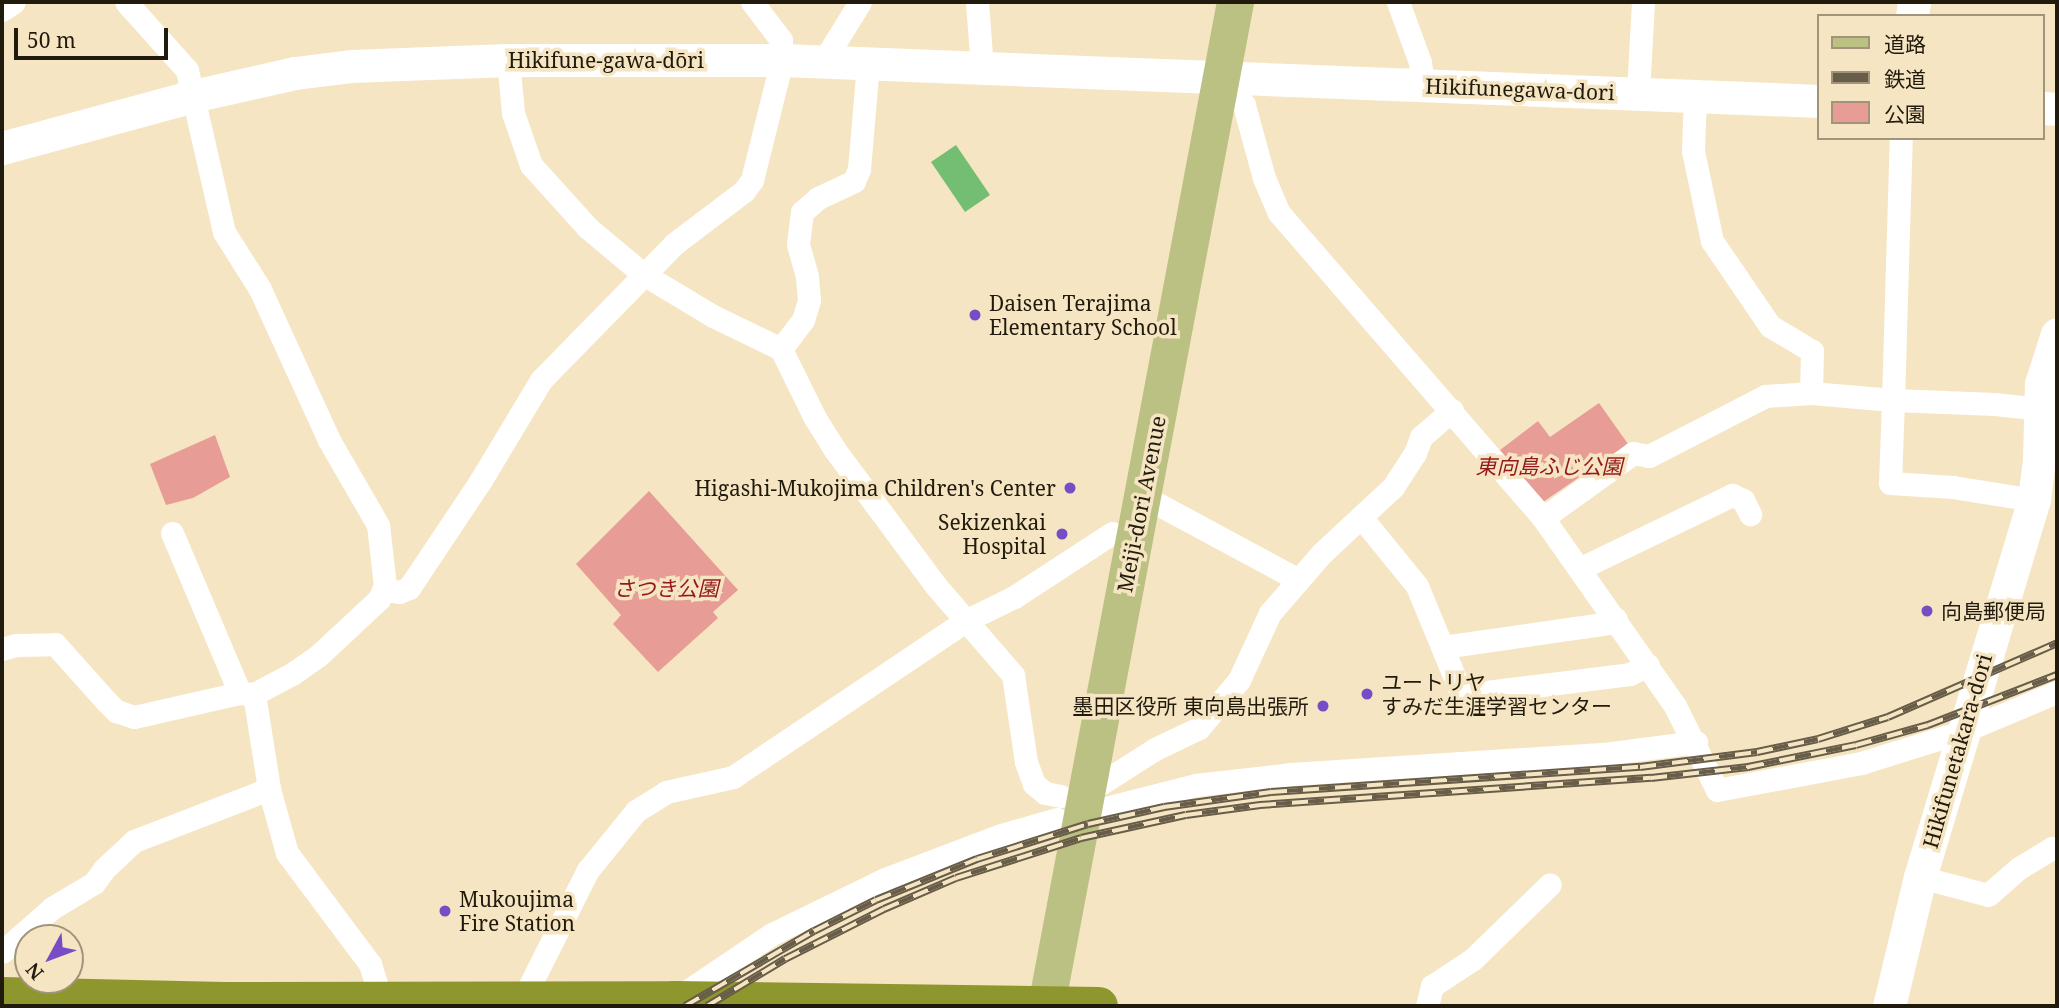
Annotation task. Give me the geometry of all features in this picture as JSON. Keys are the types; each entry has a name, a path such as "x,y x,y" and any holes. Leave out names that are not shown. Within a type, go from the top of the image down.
{"highway":[{"path":"15,1000 225,1004 381,1000 470,1004 522,1000 674,1000 1099,1006"}],"main road":[{"name":"Meiji-dori Avenue","path":"1035,1005 1072,805 1141,495 1209,77 1213,2"},
{"name":"Meiji-dori Avenue","path":"1072,805 1112,533 1209,77 1235,2"}],"street":[{"path":"2,10 14,2"},
{"path":"2,649 55,644 117,712 134,717 247,694 292,674 320,654 379,599 383,590 378,525 329,440 260,289 224,232 187,70 126,2"},
{"path":"383,590 400,592 409,588 481,480 541,380 674,244 744,191 752,180 782,60 781,40 752,2"},
{"path":"823,62 860,2"},
{"path":"977,2 982,68"},
{"path":"1398,2 1420,62 1423,86"},
{"path":"1638,92 1643,2"},
{"path":"508,60 513,113 531,165 588,228 643,274 713,316 781,349 815,418 835,450 965,621 999,656 1013,675 1026,762 1034,784 1045,793 1072,805 1196,785 1291,774 1604,754 1696,742"},
{"name":"Hikifune-gawa-dōri","path":"2,148 192,96 295,73 340,67 508,60 782,60 1209,77"},
{"path":"781,349 803,320 809,300 807,276 798,244 802,212 818,198 854,181 859,169 868,63"},
{"path":"1209,77 1244,105 1264,178 1279,213 1452,410 1543,518 1581,568 1648,665 1696,742 1717,790 1861,763 1964,732 2057,692"},
{"name":"Hikifunegawa-dori","path":"1209,77 1818,101"},
{"path":"1695,96 1693,150 1705,197 1712,241 1770,327 1812,351 1811,393"},
{"path":"1901,140 1890,483 1953,487 2034,500"},
{"name":"Hikifunetakara-dori","path":"1889,1006 1920,877 2048,461 2040,409 2044,371 2057,334"},
{"path":"1543,518 1633,453 1649,456 1765,396 1811,393 2040,409"},
{"path":"674,1000 772,934 885,878 1001,835 1072,805 1155,749 1199,728 1239,680 1270,613 1299,580 1393,487 1415,453 1421,437 1452,410"},
{"path":"1141,495 1299,580"},
{"path":"1581,568 1732,495 1743,500 1750,514"},
{"path":"1361,517 1417,586 1462,695 1630,674 1648,665"},
{"path":"172,533 247,694 287,853 370,964 381,1000"},
{"path":"522,1000 559,932 576,890 588,870 636,811 666,792 698,787 733,777 965,621 1014,597 1112,533"},
{"path":"1443,648 1610,623 1616,619"},
{"path":"2,952 52,908 94,883 104,869 134,841 269,789"},
{"path":"1920,877 1988,895 2019,868 2056,843"},
{"path":"1427,1006 1432,986 1473,959 1550,884"}],"green space":[{"name":"東向島ふじ公園","path":"1599,403 1628,444 1543,502 1500,450 1538,421 1550,437"},
{"path":"215,435 230,477 193,498 166,505 150,464"},
{"name":"さつき公園","path":"649,491 738,590 713,612 718,618 658,672 613,624 621,615 576,564"}],"shaded area":[{"path":"956,145 990,195 965,212 931,162"}],"railway":[{"path":"685,1006 814,931 876,900 977,859 1088,824 1164,807 1271,792 1640,767 1757,752 1818,739 1888,717 2057,643"},
{"path":"707,1006 785,959 884,909 956,878 1081,838 1186,815 1260,805 1651,778 1748,767 1856,745 1928,725 2057,675"}],"place":[{"name":"Daisen Terajima Elementary School","path":"975,315"},
{"name":"Higashi-Mukojima Children's Center","path":"1070,488"},
{"name":"Sekizenkai Hospital","path":"1062,534"},
{"name":"向島郵便局","path":"1927,611"},
{"name":"ユートリヤ すみだ生涯学習センター","path":"1367,694"},
{"name":"墨田区役所 東向島出張所","path":"1323,706"},
{"name":"Mukoujima Fire Station","path":"445,911"}]}
